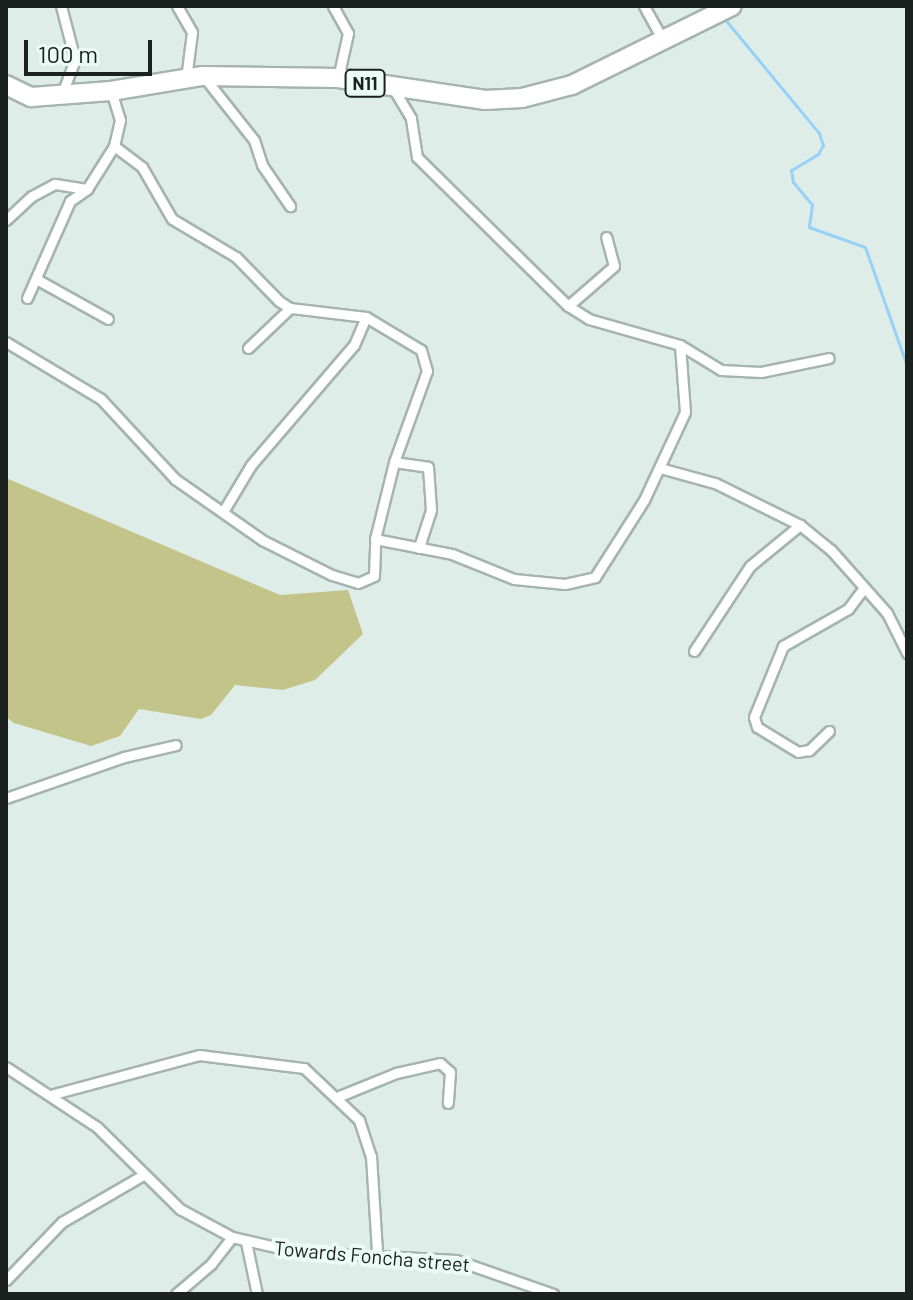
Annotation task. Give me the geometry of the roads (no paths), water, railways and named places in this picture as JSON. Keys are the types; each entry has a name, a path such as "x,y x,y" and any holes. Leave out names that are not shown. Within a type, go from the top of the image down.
{"highway":[{"name":"N11","path":"6,85 31,97 111,91 194,77 338,78 485,100 548,93 732,6"}],"street":[{"path":"61,6 75,60 61,96"},
{"path":"177,6 192,32 194,77 254,140 262,165 290,206"},
{"path":"333,6 348,33 338,78"},
{"path":"644,6 661,37"},
{"path":"393,88 411,118 417,157 568,306 589,319 680,345 721,370 761,372 829,358"},
{"path":"27,298 38,280 70,201 87,189 114,146 120,120 111,91"},
{"path":"6,342 94,394 175,479 224,510 262,540 358,583 374,576 375,539 394,462 427,360 409,340 366,317 290,308 236,257 172,219 142,167 114,146"},
{"path":"6,220 32,196 55,184 87,189"},
{"path":"568,306 614,266 606,237"},
{"path":"38,280 108,319"},
{"path":"248,348 290,308"},
{"path":"224,510 251,465 354,345 366,317"},
{"path":"375,539 452,554 514,579 580,583 603,571 660,468 685,412 680,345"},
{"path":"394,462 428,467 431,510 419,548"},
{"path":"660,468 735,490 800,525 831,550 903,630 907,653"},
{"path":"694,651 750,566 800,525"},
{"path":"829,731 809,750 798,752 757,727 754,717 783,646 848,609 863,589"},
{"path":"6,798 124,757 176,745"},
{"path":"50,1095 162,1063 219,1054 304,1068 359,1120 371,1156 377,1252"},
{"path":"337,1097 396,1073 440,1063 450,1072 448,1103"},
{"name":"Towards Foncha street","path":"6,1067 113,1141 143,1175 180,1209 232,1237 307,1252 377,1252 478,1264 553,1294"},
{"path":"6,1280 62,1222 143,1175"},
{"path":"176,1294 211,1264 232,1237"},
{"path":"246,1242 257,1294"}],"waterway":[{"path":"723,17 819,133 823,145 818,154 791,170 793,182 812,205 809,227 865,247 907,366"}]}
